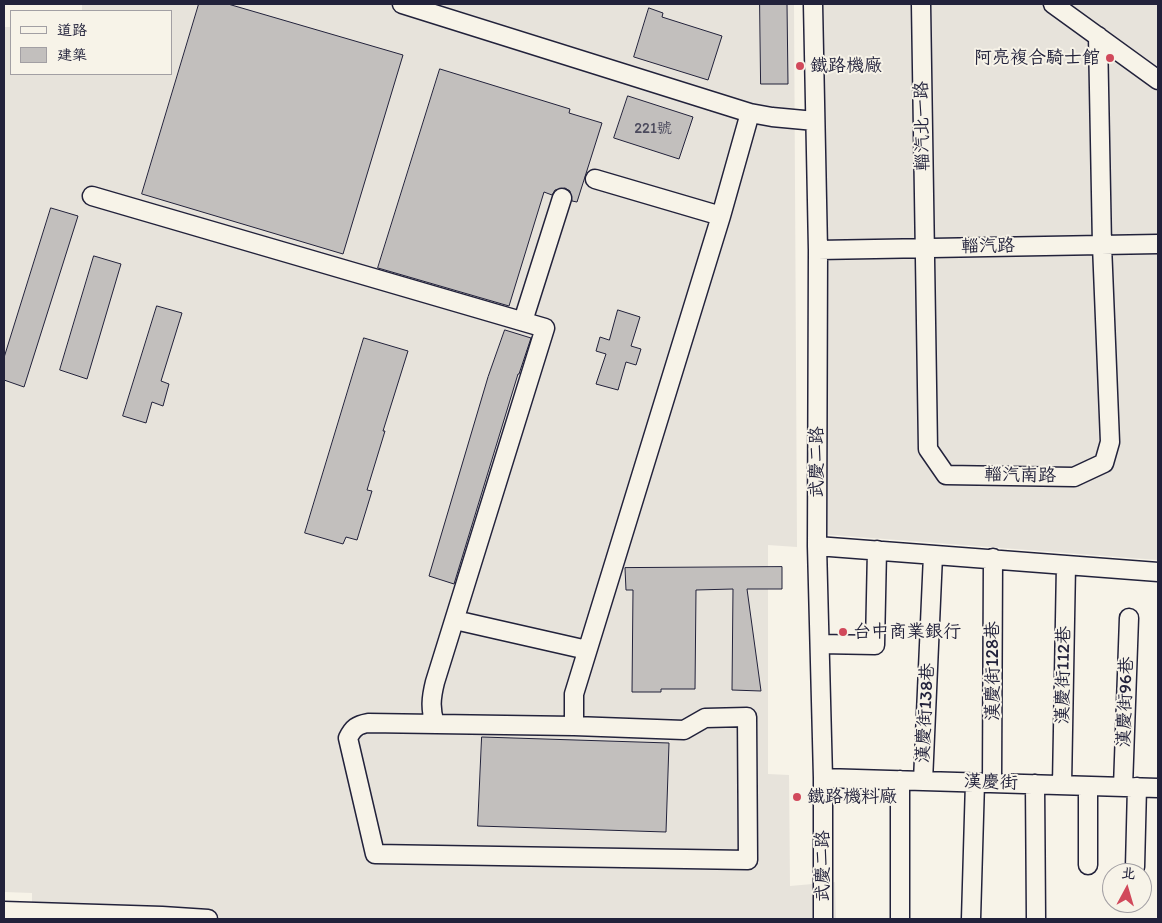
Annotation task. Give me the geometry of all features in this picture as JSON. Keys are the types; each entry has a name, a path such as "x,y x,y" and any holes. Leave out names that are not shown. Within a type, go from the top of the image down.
{"street":[{"path":"402,4 750,113 815,121"},
{"name":"武慶二路","path":"813,4 818,250 817,546 824,778 823,919"},
{"name":"輜汽北一路","path":"921,4 925,248"},
{"path":"1053,4 1158,80"},
{"path":"1098,36 1102,245"},
{"path":"574,726 574,694 721,216 750,113"},
{"path":"595,179 721,216"},
{"path":"92,196 545,328 431,696 431,710 435,724"},
{"path":"523,321 562,198"},
{"name":"輜汽路","path":"818,250 1158,244"},
{"name":"輜汽南路","path":"925,248 928,449 946,475 1074,476 1104,463 1110,442 1102,245"},
{"path":"817,546 1158,572"},
{"path":"820,644 875,645 877,550"},
{"name":"漢慶街138巷","path":"923,781 933,555"},
{"name":"漢慶街128巷","path":"971,919 984,783 993,558"},
{"name":"漢慶街112巷","path":"1062,785 1066,565"},
{"name":"漢慶街96巷","path":"1130,618 1130,787 1135,863"},
{"path":"454,620 587,650"},
{"path":"747,717 748,860 375,854 348,738 351,730 357,725 368,723 435,724 684,730 705,718 747,717"},
{"name":"漢慶街","path":"824,778 1158,788"},
{"path":"900,780 900,919"},
{"path":"1035,784 1036,919"},
{"path":"1088,786 1088,864"},
{"path":"4,911 208,919"}],"shaded area":[{"path":"82,4 794,4 797,547 768,545 768,774 789,775 790,886 835,882 836,919 32,919 32,893 4,892 4,27 10,27 10,75 172,75 172,10 82,10"},
{"path":"819,4 1158,4 1158,560 819,534"}],"building":[{"path":"199,4 228,4 403,55 343,254 142,194"},
{"path":"760,4 787,4 788,84 761,84"},
{"path":"649,8 663,13 662,17 722,36 708,80 634,57"},
{"path":"440,69 570,109 569,113 602,123 577,202 572,201 570,191 565,188 555,190 552,195 544,192 509,306 378,268"},
{"path":"628,96 693,117 679,159 614,138"},
{"path":"51,208 78,216 24,387 4,380 4,358"},
{"path":"94,256 121,264 87,379 60,370"},
{"path":"157,306 182,313 161,381 169,384 163,406 152,402 146,423 123,416"},
{"path":"618,310 640,317 631,346 641,349 636,365 626,362 618,390 596,384 606,354 596,351 600,337 609,340"},
{"path":"505,330 531,338 518,374 454,584 429,576 488,377"},
{"path":"364,338 408,351 367,490 372,491 357,540 346,537 343,544 305,533"},
{"path":"782,567 782,589 747,589 761,691 732,690 733,589 696,590 695,689 661,689 661,692 632,692 633,590 626,590 625,568"},
{"path":"482,737 669,743 666,832 478,826"}],"place":[{"name":"阿亮複合騎士館","path":"1110,58"},
{"name":"鐵路機廠","path":"800,66"},
{"name":"台中商業銀行","path":"843,632"},
{"name":"鐵路機料廠","path":"797,797"}]}
